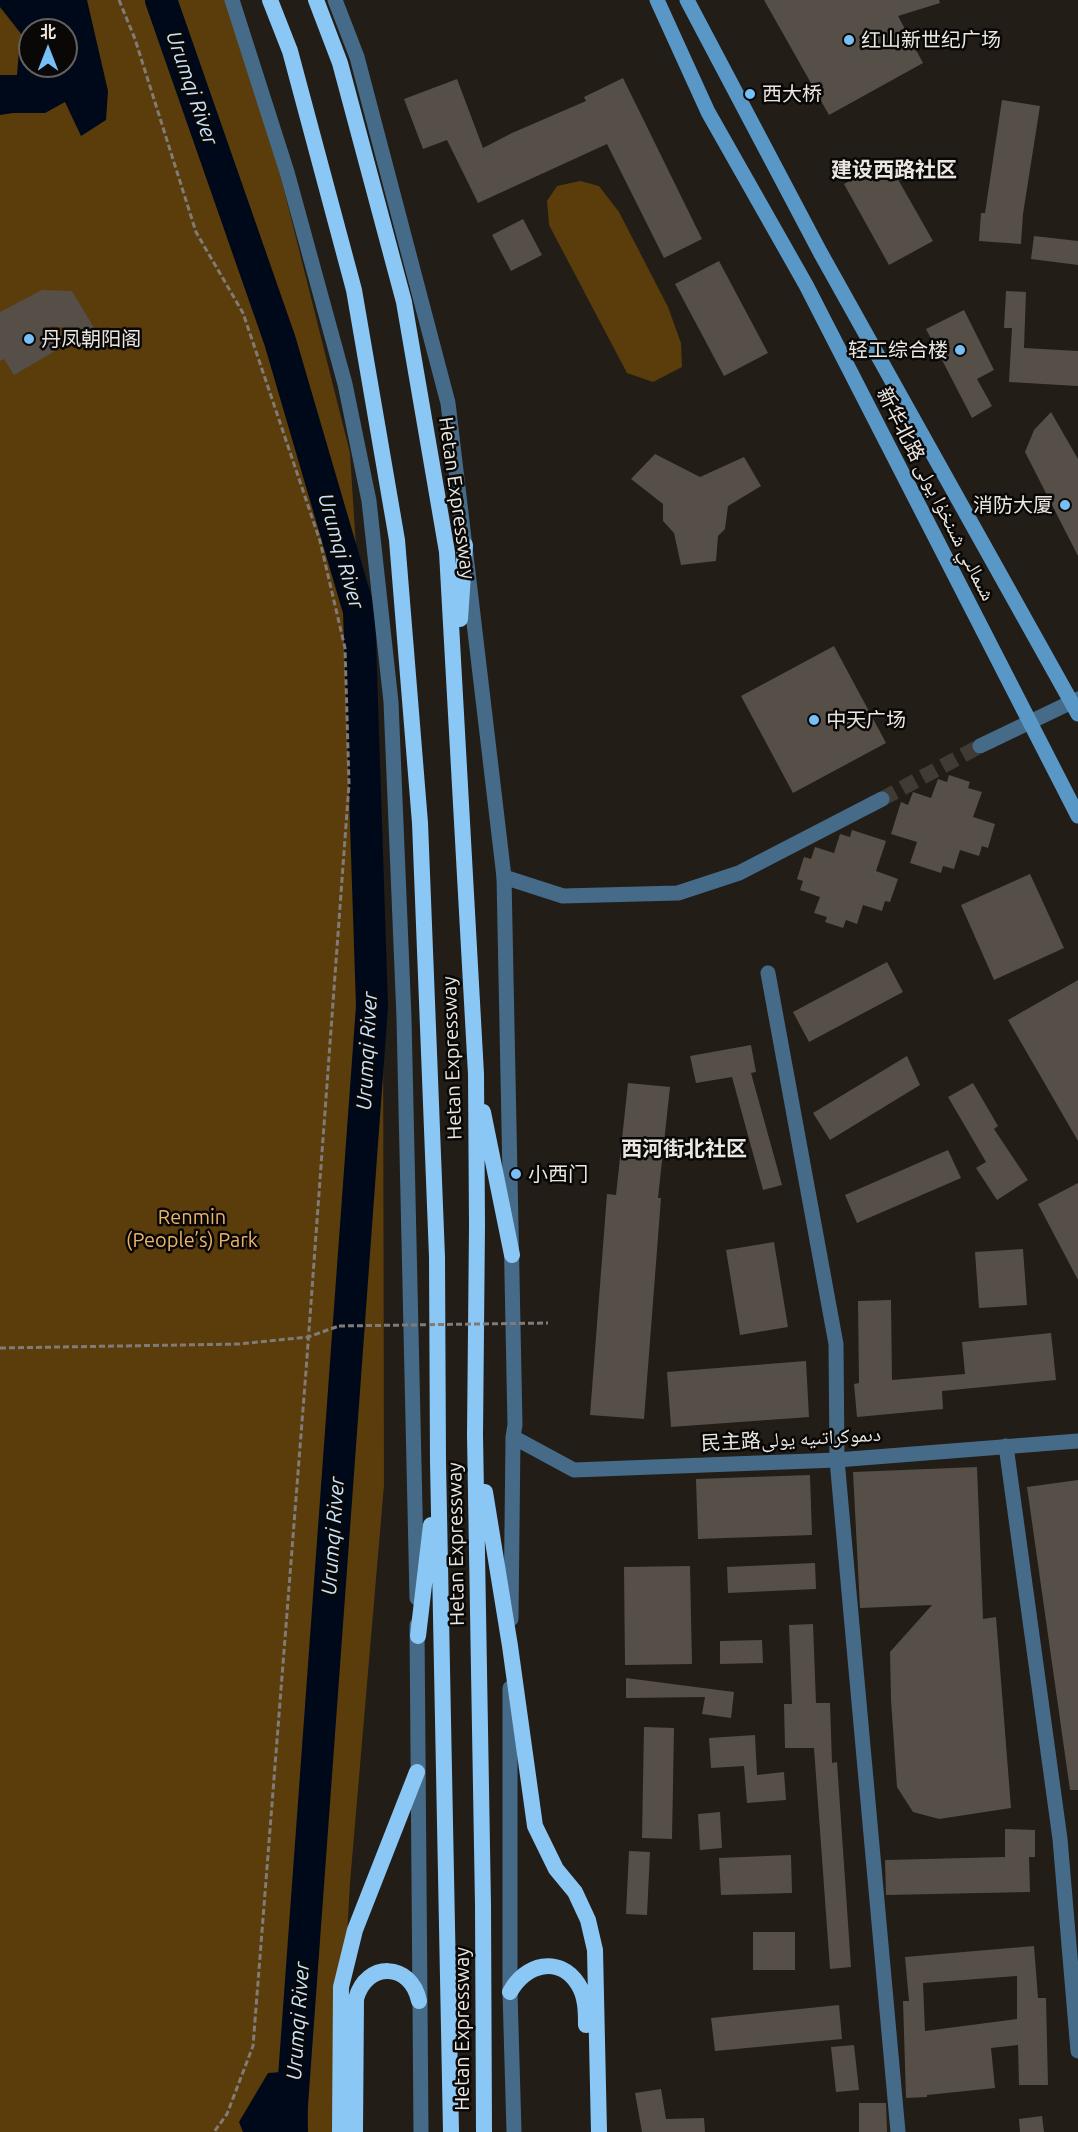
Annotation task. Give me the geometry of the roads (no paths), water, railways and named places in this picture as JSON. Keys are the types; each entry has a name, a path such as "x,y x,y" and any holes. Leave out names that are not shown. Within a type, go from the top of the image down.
{"highway":[{"name":"Hetan Expressway","path":"270,0 290,51 354,290 397,540 421,847 437,1257 438,1462 451,2132"},
{"name":"Hetan Expressway","path":"316,0 340,63 405,302 447,552 476,1074 475,1436 483,1905 484,2132"},
{"path":"455,689 465,545"},
{"path":"476,1074 512,1255"},
{"path":"475,1436 510,1646 535,1826 556,1869 575,1892 588,1920 595,1950 599,2132"},
{"path":"418,1636 438,1462"},
{"path":"340,2132 341,1987 355,1930 417,1772"},
{"path":"510,1992 525,1972 536,1967 549,1966 561,1969 572,1976 579,1986 584,1997 586,2016 589,2132"},
{"path":"355,2132 356,1999 359,1989 373,1974 393,1971 403,1975 411,1982 417,1991 419,2001"}],"main road":[{"name":"新华北路 شىمالىي شىنخۇا يولى","path":"657,0 708,112 806,285 1078,816"},
{"name":"新华北路 شىمالىي شىنخۇا يولى","path":"687,0 820,252 1076,705"}],"street":[{"path":"232,0 287,172 345,384 369,501 391,702 403,994 418,1636 417,1772 420,1851 421,2132"},
{"path":"335,0 357,57 448,403 504,877 515,1425 510,1646 510,1992 514,2132"},
{"path":"980,746 1076,705"},
{"path":"504,877 564,896 678,893 739,873 882,799"},
{"path":"768,973 836,1344 837,1460 898,2132"},
{"name":"民主路دىموكراتىيە يولى","path":"513,1437 574,1470 837,1460 1078,1441"},
{"path":"1006,1446 1060,1839 1078,2051"}],"water":[{"path":"0,0 87,0 108,91 106,120 81,136 65,102 45,113 0,115 0,75 17,75 18,62 18,78 78,78 78,18 18,18 18,30 0,7"},
{"path":"296,2071 307,2074 308,2132 243,2132 239,2122 268,2073"}],"waterway":[{"name":"Urumqi River","path":"161,0 280,341 359,611 372,1006 290,2132"}],"tunnel":[{"path":"882,799 980,746"}],"place":[{"name":"红山新世纪广场","path":"849,40"},
{"name":"西大桥","path":"750,94"},
{"name":"丹凤朝阳阁","path":"29,339"},
{"name":"轻工综合楼","path":"960,350"},
{"name":"消防大厦","path":"1065,505"},
{"name":"中天广场","path":"814,720"},
{"name":"小西门","path":"516,1174"}],"district":[{"name":"建设西路社区","path":"894,170"},
{"name":"西河街北社区","path":"684,1149"}],"park label":[{"name":"Renmin (People’s) Park","path":"192,1228"}]}
